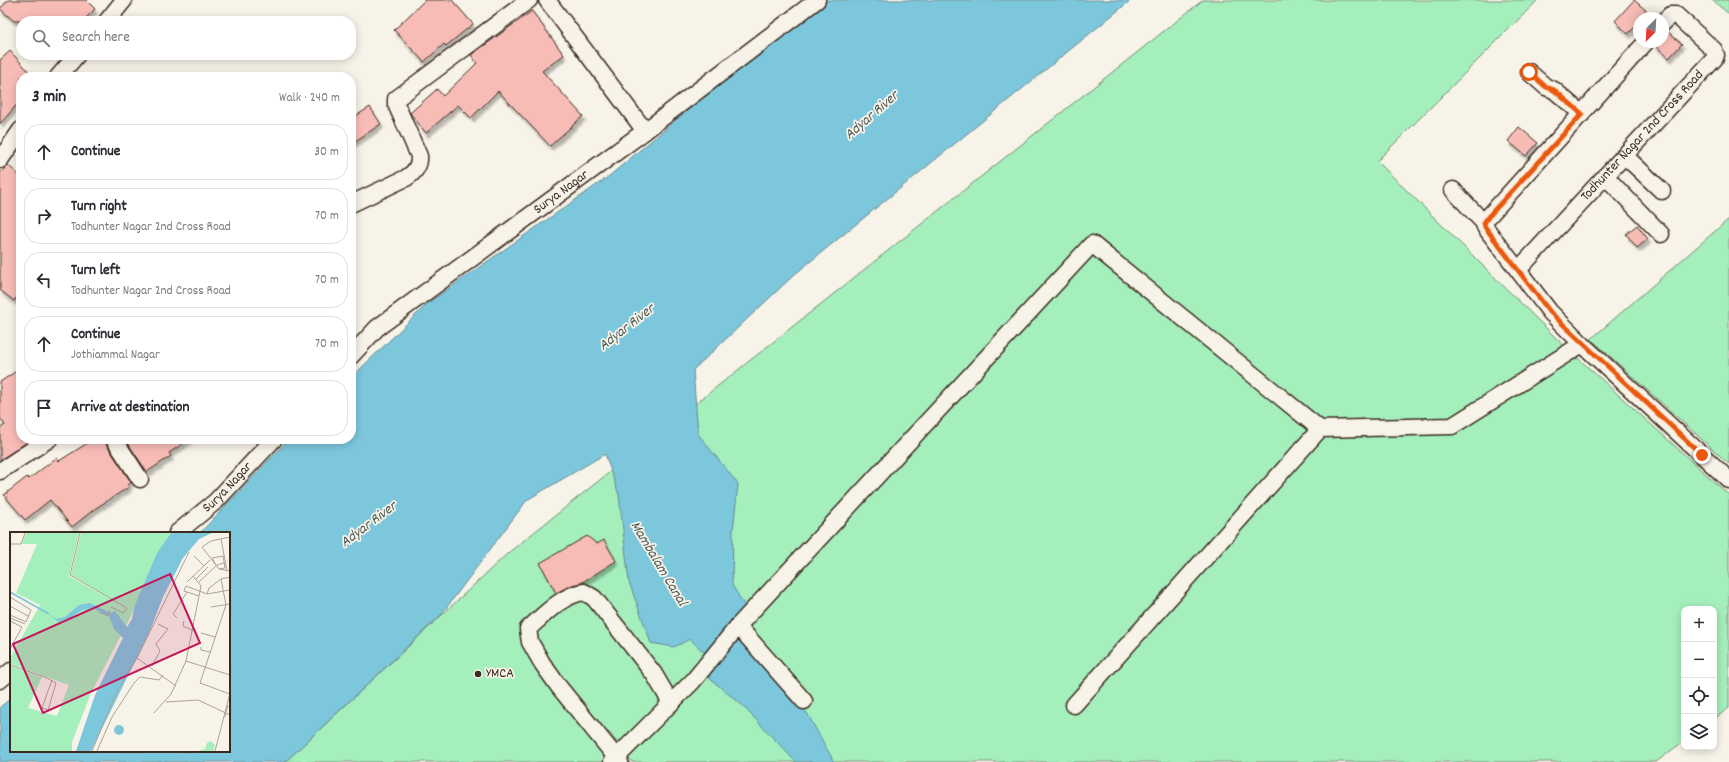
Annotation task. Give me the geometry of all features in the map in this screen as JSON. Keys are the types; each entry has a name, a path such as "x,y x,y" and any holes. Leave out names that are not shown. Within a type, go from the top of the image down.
{"street":[{"path":"110,16 124,0"},
{"path":"356,202 406,178 412,174 420,163 419,156 396,104 396,99 529,0"},
{"path":"547,0 645,131"},
{"name":"Surya Nagar","path":"356,351 377,328 645,131 818,0"},
{"name":"Todhunter Nagar 2nd Cross Road","path":"1518,270 1713,61 1716,55 1714,50 1676,15 1669,16"},
{"path":"1484,223 1641,48"},
{"path":"62,72 73,60"},
{"path":"1529,72 1546,87 1554,90 1582,114"},
{"path":"0,160 16,143"},
{"path":"1625,156 1662,191"},
{"path":"1605,176 1661,234"},
{"path":"1453,190 1484,223 1485,227 1550,312 1582,344 1729,480"},
{"path":"671,702 654,674 602,608 594,598 584,592 570,596 557,604 528,630 530,642 542,663 616,760 693,681 738,626 1092,244 1320,429 1452,426 1582,344"},
{"path":"1074,705 1320,429"},
{"path":"0,472 42,444"},
{"path":"117,444 140,479"},
{"name":"Surya Nagar","path":"178,532 216,502 269,444"},
{"path":"738,626 804,701"},
{"path":"0,680 10,671"}],"green space":[{"path":"1203,0 1538,0 1377,161 1559,341 1729,495 1729,708 1717,717 1717,606 1681,606 1681,743 1656,762 632,762 609,732 597,745 610,762 285,762 508,553"},
{"path":"1712,0 1729,0 1729,14"},
{"path":"1729,219 1729,464 1591,339"}],"water":[{"path":"819,0 1131,0 795,274 693,370 698,434 738,484 733,531 732,585 746,608 727,625 742,644 807,713 834,762 796,762 741,704 710,679 707,655 690,639 674,647 651,643 629,582 619,495 605,454 527,500 441,615 285,762 0,762 0,707 10,699 10,752 230,752 230,532 201,532 284,444 356,444 356,373 428,303 608,177"}],"building":[{"path":"8,0 86,0 95,9 88,16 16,16 16,21 14,21 0,9"},
{"path":"425,0 452,0 473,24 446,46 444,44 424,62 394,30"},
{"path":"1634,0 1648,12 1633,12 1633,29 1628,34 1615,21"},
{"path":"532,11 564,55 542,71 583,116 550,146 498,91 471,118 458,105 426,133 410,113 437,89 443,96 477,63 471,55"},
{"path":"1669,33 1682,44 1669,58 1658,48 1669,48"},
{"path":"10,51 16,58 16,60 18,60 29,72 16,72 16,106 0,124 0,60"},
{"path":"370,107 381,124 356,141 356,116"},
{"path":"1519,127 1538,143 1526,156 1508,141"},
{"path":"8,165 16,172 16,298 14,301 0,290 0,173"},
{"path":"1637,225 1648,239 1637,248 1626,234"},
{"path":"16,371 16,444 24,444 0,460 0,428 5,425 0,418 0,382"},
{"path":"86,444 106,444 131,482 128,485 129,487 96,508 72,527 50,500 25,520 4,495 27,477 29,479 56,458 59,461"},
{"path":"128,444 182,444 169,453 171,456 147,472"},
{"path":"587,536 597,544 604,540 616,561 581,583 572,585 556,593 540,563"}],"place":[{"name":"YMCA","path":"478,674"}],"route":[{"path":"1529,72 1546,87 1554,90 1582,114 1488,217 1484,223 1485,227 1550,312 1582,344 1702,455"}],"water label":[{"name":"Adyar River","path":"872,116"},
{"name":"Adyar River","path":"627,328"},
{"name":"Adyar River","path":"369,525"},
{"name":"Mambalam Canal","path":"658,564"}]}
